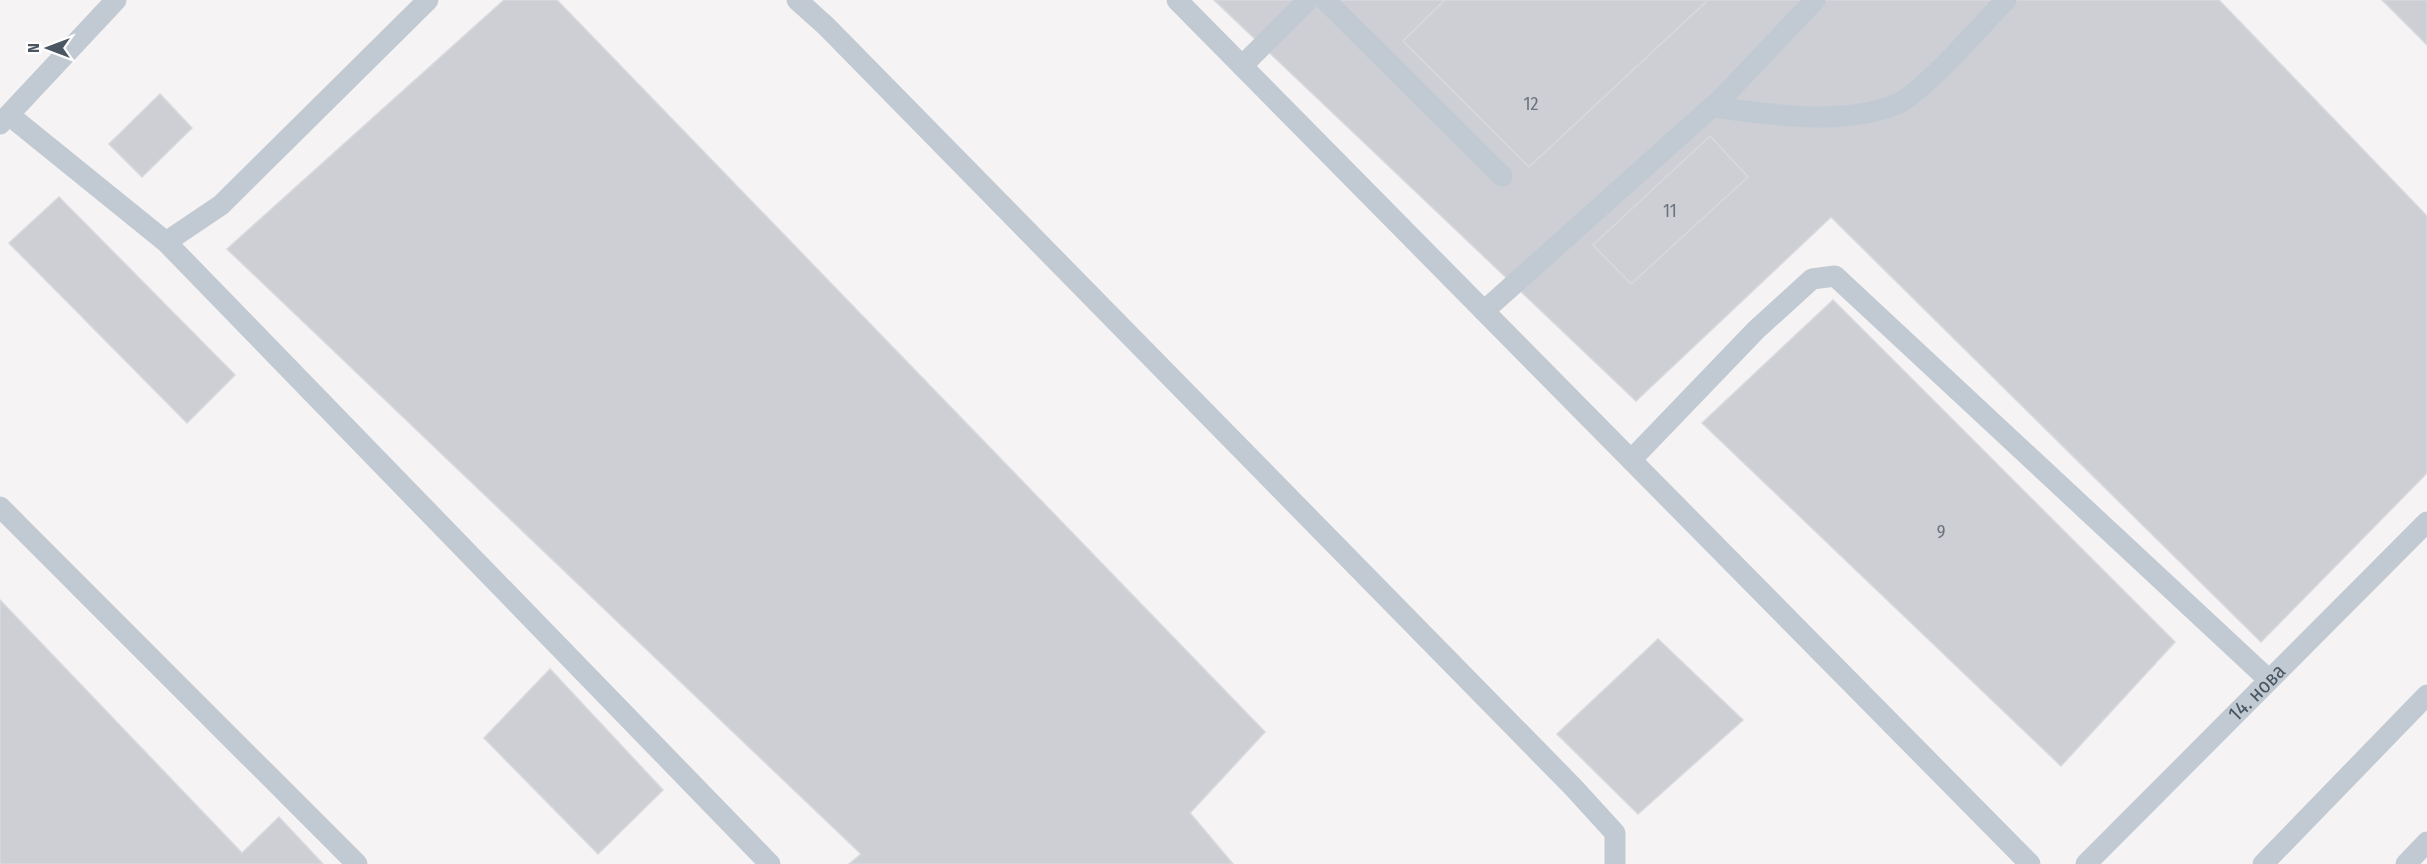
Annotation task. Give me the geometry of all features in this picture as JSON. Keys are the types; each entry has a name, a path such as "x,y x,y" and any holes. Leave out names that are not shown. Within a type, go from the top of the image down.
{"lane":[{"path":"117,0 5,119 166,242 770,864"},
{"path":"166,242 221,205 428,0"},
{"path":"797,0 826,26 1573,787 1615,833 1615,864"},
{"path":"1177,0 2030,864"},
{"path":"1242,66 1308,0"},
{"path":"1325,0 1502,176"},
{"path":"1484,311 1712,107 1815,0"},
{"path":"1712,107 1779,115 1847,115 1899,104 1923,84 2006,0"},
{"path":"1631,460 1756,330 1812,279 1835,276 2269,680"},
{"path":"0,507 357,864"},
{"name":"14. нова","path":"2086,864 2269,680 2424,530"},
{"path":"2263,864 2427,695"},
{"path":"2406,864 2427,842"}],"building":[{"path":"504,0 557,0 1265,732 1190,813 1233,864 849,864 861,854 227,249"},
{"path":"1214,0 2219,0 2427,216 2427,473 2261,642 1831,217 1636,401"},
{"path":"1445,0 1708,0 1529,167 1403,41"},
{"path":"2382,0 2427,0 2427,45"},
{"path":"160,94 192,128 142,177 109,144"},
{"path":"1710,136 1748,177 1631,284 1593,245"},
{"path":"59,197 235,375 187,423 9,243"},
{"path":"1833,300 2175,642 2061,766 1702,423"},
{"path":"0,600 242,853 279,817 323,864 0,864"},
{"path":"1658,639 1743,720 1638,814 1557,734"},
{"path":"550,669 663,790 598,854 484,738"}]}
